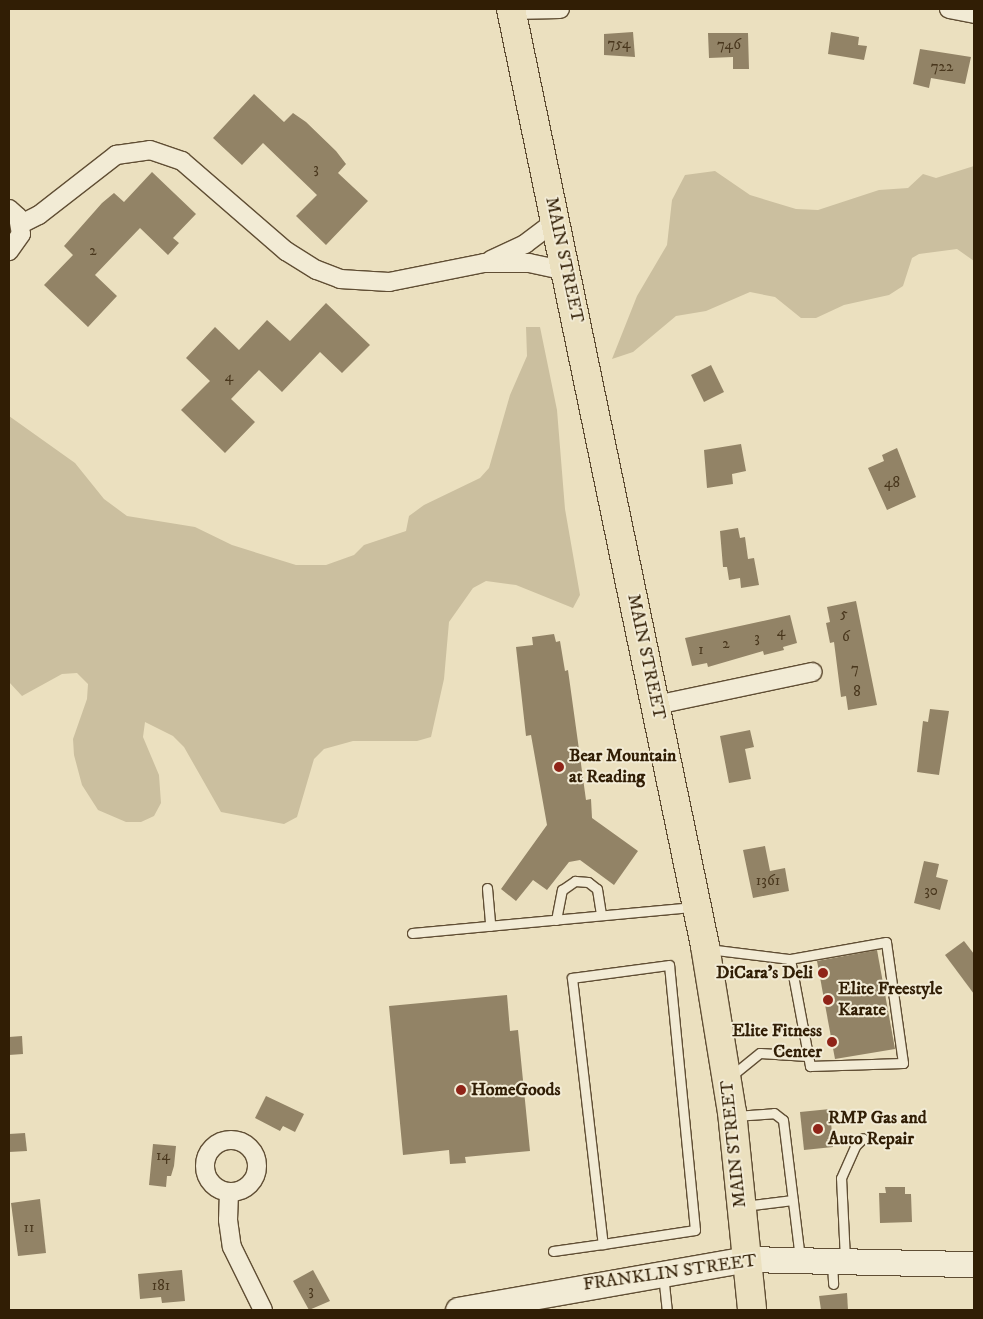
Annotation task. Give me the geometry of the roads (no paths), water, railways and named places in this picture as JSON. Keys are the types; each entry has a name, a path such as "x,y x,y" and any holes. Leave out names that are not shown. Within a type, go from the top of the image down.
{"main road":[{"name":"MAIN STREET","path":"511,10 567,271 705,948 732,1117 752,1310"},
{"name":"FRANKLIN STREET","path":"458,1310 663,1272 746,1259 839,1259 974,1264"}],"street":[{"path":"511,10 560,9"},
{"path":"21,224 46,210 116,155 150,150 182,161 286,250 324,274 356,282 381,283 484,263 529,263 567,271"},
{"path":"9,209 21,224 18,242 9,251"},
{"path":"484,263 525,244 556,221"},
{"path":"656,705 813,672"},
{"path":"229,1192 228,1220 232,1247 263,1310"}],"lane":[{"path":"556,920 562,890 575,881 588,882 597,889 601,915"},
{"path":"487,888 490,926"},
{"path":"412,933 697,906"},
{"path":"705,948 790,959 886,942 903,1063 810,1066 790,959"},
{"path":"553,1251 603,1244 695,1230 669,965 572,978 603,1244"},
{"path":"727,1079 760,1053 807,1056"},
{"path":"732,1117 774,1113 782,1118 800,1259"},
{"path":"833,1284 839,1259 841,1178 855,1146 863,1138"},
{"path":"742,1206 793,1200"},
{"path":"663,1272 667,1310"}],"place":[{"name":"Bear Mountain at Reading","path":"559,767"},
{"name":"DiCara's Deli","path":"823,973"},
{"name":"Elite Freestyle Karate","path":"828,1000"},
{"name":"Elite Fitness Center","path":"832,1042"},
{"name":"HomeGoods","path":"461,1090"},
{"name":"RMP Gas and Auto Repair","path":"818,1129"}]}
